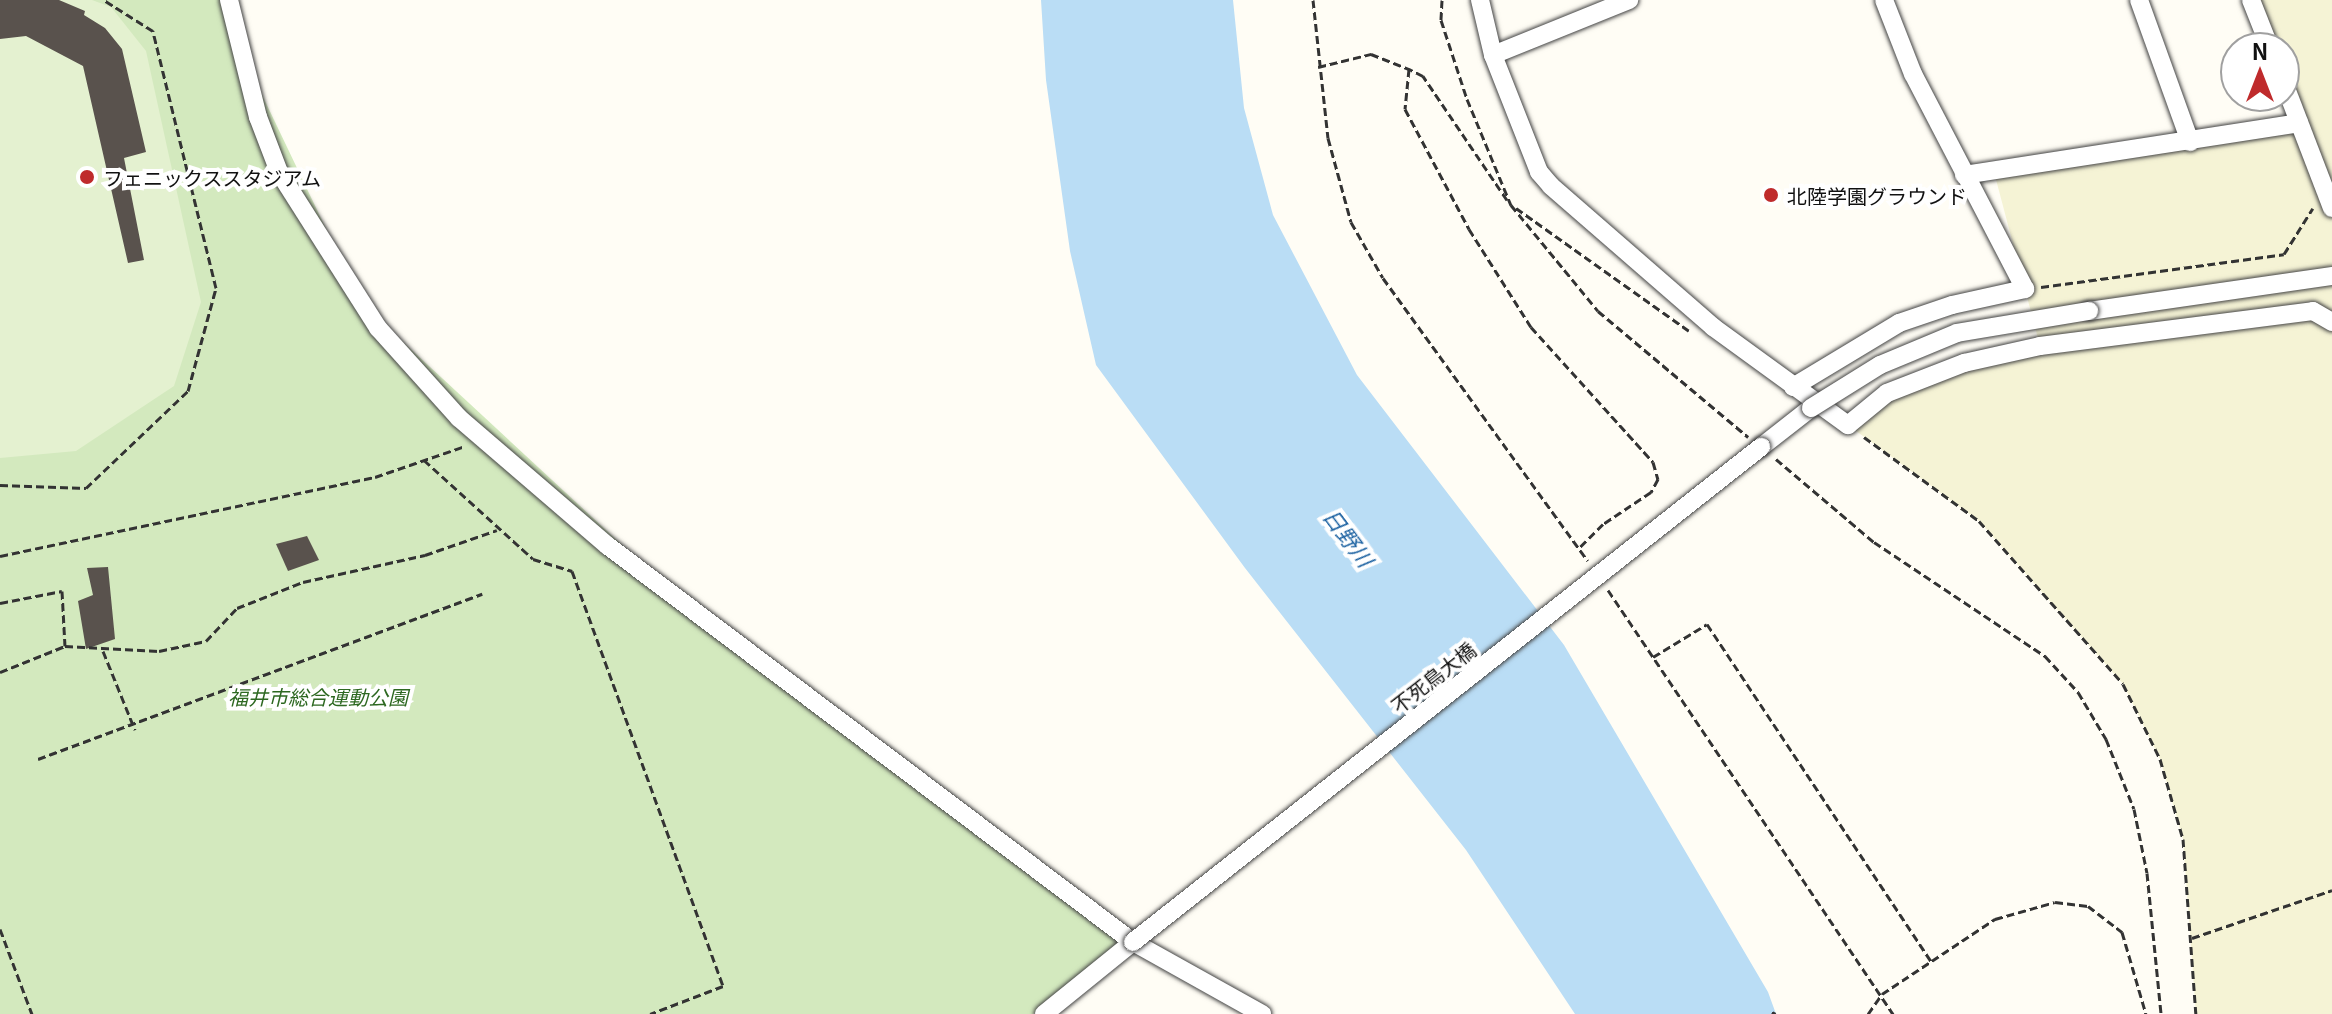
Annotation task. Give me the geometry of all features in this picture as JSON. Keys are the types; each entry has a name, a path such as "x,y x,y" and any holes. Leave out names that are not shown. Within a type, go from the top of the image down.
{"street":[{"path":"229,0 258,117 279,172 378,328 484,440 608,546 1133,942 1262,1014"},
{"path":"1480,0 1493,55 1539,172 1713,327 1848,425 1887,393 1964,363 2040,346 2313,311 2332,322"},
{"path":"1493,55 1629,0"},
{"path":"1793,387 1899,323 1952,305 2025,289 1913,74 1884,0"},
{"path":"2139,0 2190,142"},
{"path":"2251,0 2264,32"},
{"path":"2295,112 2332,208"},
{"path":"1964,175 2299,123"},
{"name":"不死鳥大橋","path":"1044,1014 1837,389 1904,353 1979,327 2332,276"}],"path":[{"path":"0,485 86,488 188,391 216,288 153,31 104,0"},
{"path":"1313,0 1317,68 1328,138 1351,222 1383,278 1596,572"},
{"path":"1442,0 1441,20 1467,99 1511,205 1673,323 1698,336 1713,327"},
{"path":"1317,68 1371,54 1423,76 1468,150 1598,311 1656,365 1761,447 1874,542 2045,656 2078,692 2106,739 2134,809 2147,873 2161,1014"},
{"path":"1409,69 1405,109 1469,229 1531,327 1653,462 1658,479 1651,492 1603,524 1579,548"},
{"path":"2025,289 2284,254 2326,189"},
{"path":"1848,425 1979,521 2123,684 2160,759 2183,839 2196,1014"},
{"path":"0,556 375,477 484,440"},
{"path":"424,460 497,530 533,559 572,571 723,986 650,1014"},
{"path":"0,672 65,646 103,651 159,651 206,641 237,608 303,582 425,555 497,530"},
{"path":"1604,584 1893,1014"},
{"path":"0,603 62,591 65,646"},
{"path":"38,759 482,594"},
{"path":"1653,657 1707,624 1931,961"},
{"path":"103,651 135,730"},
{"path":"2191,939 2332,890"},
{"path":"1868,1014 1882,994 1995,919 2055,902 2088,906 2122,932 2146,1014"},
{"path":"0,929 32,1014"}],"shaded area":[{"path":"2251,0 2332,0 2332,1014 2196,1014 2183,839 2160,759 2123,684 1979,521 1848,425 1887,393 2040,346 1994,172 2299,123 2295,112 2300,112 2300,32 2264,32"}],"green space":[{"name":"福井市総合運動公園","path":"0,0 235,0 242,53 362,304 688,606 1133,942 1033,1014 0,1014"},
{"name":"フェニックススタジアム","path":"0,0 92,0 111,7 146,51 201,302 174,386 76,451 0,458"}],"water":[{"name":"日野川","path":"1041,0 1233,0 1244,108 1273,215 1357,375 1564,645 1768,992 1776,1014 1575,1014 1466,850 1245,568 1096,365 1070,251 1046,80"}],"building":[{"path":"0,0 59,0 85,11 84,15 105,28 122,49 146,152 124,158 144,260 128,263 83,66 26,36 0,39"},
{"path":"307,536 319,560 288,571 276,544"},
{"path":"108,567 115,639 86,649 78,601 93,595 87,568"}],"place":[{"name":"フェニックススタジアム","path":"87,177"},
{"name":"北陸学園グラウンド","path":"1771,195"}]}
